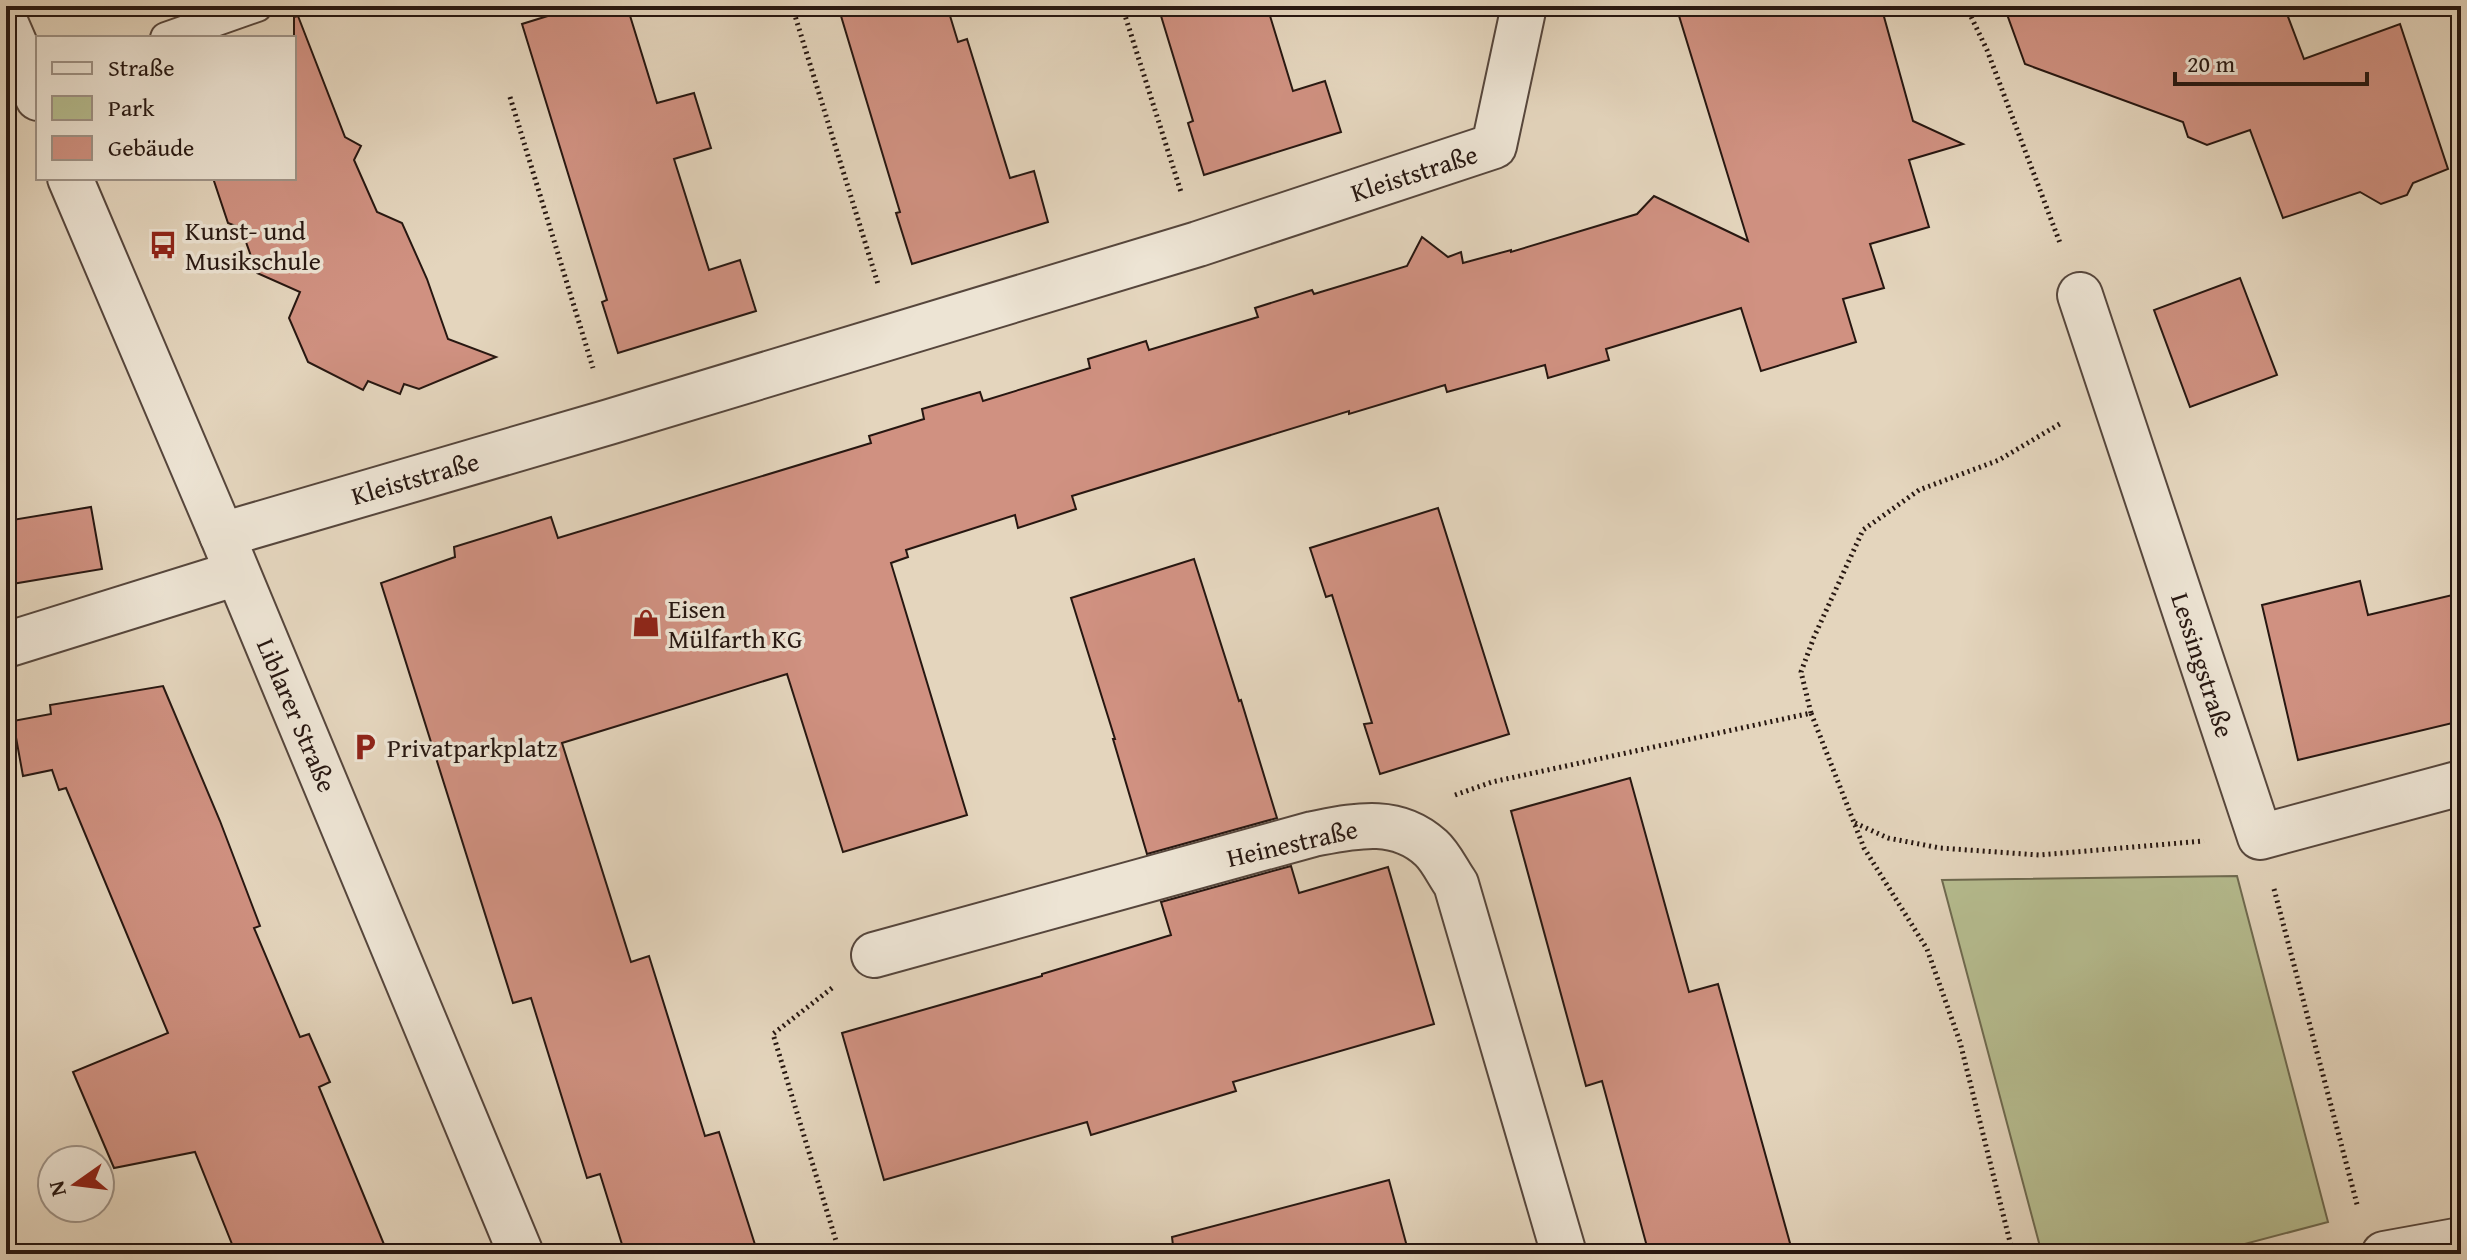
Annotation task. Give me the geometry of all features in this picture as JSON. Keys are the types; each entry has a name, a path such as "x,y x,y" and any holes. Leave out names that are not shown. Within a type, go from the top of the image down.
{"street":[{"name":"Kleiststraße","path":"6,645 229,554 609,422 1198,244 1494,146 1524,6"},
{"path":"6,24 36,89"},
{"name":"Liblarer Straße","path":"71,180 521,1254"},
{"name":"Lessingstraße","path":"2080,295 2260,837"},
{"path":"2260,837 2461,783"},
{"name":"Heinestraße","path":"874,955 1313,834 1365,824 1399,828 1432,849 1456,884 1564,1254"},
{"path":"2373,1238 2461,1240"}],"lane":[{"path":"172,36 257,6"}],"path":[{"path":"792,6 893,334"},
{"path":"1122,6 1198,244"},
{"path":"1966,6 1987,50 2080,295"},
{"path":"510,97 609,422"},
{"path":"2013,1254 1960,1042 1927,949 1864,848 1811,713 1801,672 1863,530 1919,490 1999,460 2112,393"},
{"path":"1374,825 1492,782 1811,713"},
{"path":"1854,823 1888,838 1940,848 2039,855 2260,837 2373,1238"},
{"path":"840,1254 773,1034 874,955"}],"green space":[{"path":"2237,876 2328,1222 2207,1254 2042,1254 1942,880"}],"building":[{"path":"580,6 627,6 657,103 694,93 711,148 674,159 709,270 740,260 756,311 618,353 602,302 607,300 522,24"},
{"path":"838,6 947,6 958,42 967,39 1010,178 1034,171 1048,222 912,264 896,213 900,212"},
{"path":"1158,6 1267,6 1293,91 1325,81 1341,132 1204,175 1188,123 1193,121"},
{"path":"1676,6 1881,6 1913,121 1963,144 1909,160 1929,227 1870,244 1884,288 1843,299 1856,342 1761,371 1741,308 1606,349 1609,360 1548,378 1545,365 1447,392 1445,385 1349,414 1349,411 1072,496 1076,509 1018,528 1015,515 906,550 908,557 891,563 967,815 843,852 787,674 562,743 631,962 649,956 705,1136 719,1132 758,1254 625,1254 600,1174 587,1178 531,998 513,1003 381,583 455,557 454,547 551,517 558,538 871,443 869,436 924,419 922,409 980,392 983,401 1090,368 1088,359 1146,341 1149,350 1258,317 1255,308 1407,266 1422,237 1448,257 1461,252 1463,263 1511,252 1637,214 1654,196 1748,241"},
{"path":"2004,6 2284,6 2304,59 2400,24 2448,169 2413,183 2407,195 2381,204 2360,192 2283,218 2250,130 2207,145 2188,137 2183,122 2025,64"},
{"path":"298,16 345,137 361,146 354,160 377,212 402,223 427,279 448,339 496,357 419,389 404,384 400,394 368,381 363,390 308,362 289,318 300,292 257,273 241,228 228,223 214,180 296,180 294,17"},
{"path":"2240,278 2277,375 2190,407 2154,310"},
{"path":"91,507 102,569 6,585 6,521"},
{"path":"1438,508 1509,734 1380,774 1364,724 1372,723 1332,595 1326,597 1310,548"},
{"path":"1194,559 1277,818 1147,854 1071,598"},
{"path":"2360,581 2368,615 2461,593 2461,721 2298,760 2262,605"},
{"path":"163,686 260,926 254,928 300,1037 309,1034 330,1082 319,1087 388,1254 236,1254 195,1152 116,1168 116,1144 104,1144 73,1072 168,1033 66,788 59,790 52,770 23,776 13,721 51,714 50,705"},
{"path":"1630,778 1689,992 1718,984 1793,1254 1649,1254 1602,1081 1586,1086 1511,811"},
{"path":"1291,866 1299,893 1388,867 1434,1024 1233,1082 1236,1091 1091,1135 1087,1122 884,1180 842,1033 1042,976 1171,935 1161,902"},
{"path":"1389,1180 1409,1254 1174,1254 1172,1237"}],"place":[{"name":"Kunst- und Musikschule","path":"163,245"},
{"name":"Eisen Mülfarth KG","path":"646,623"},
{"name":"Privatparkplatz","path":"365,747"}]}
